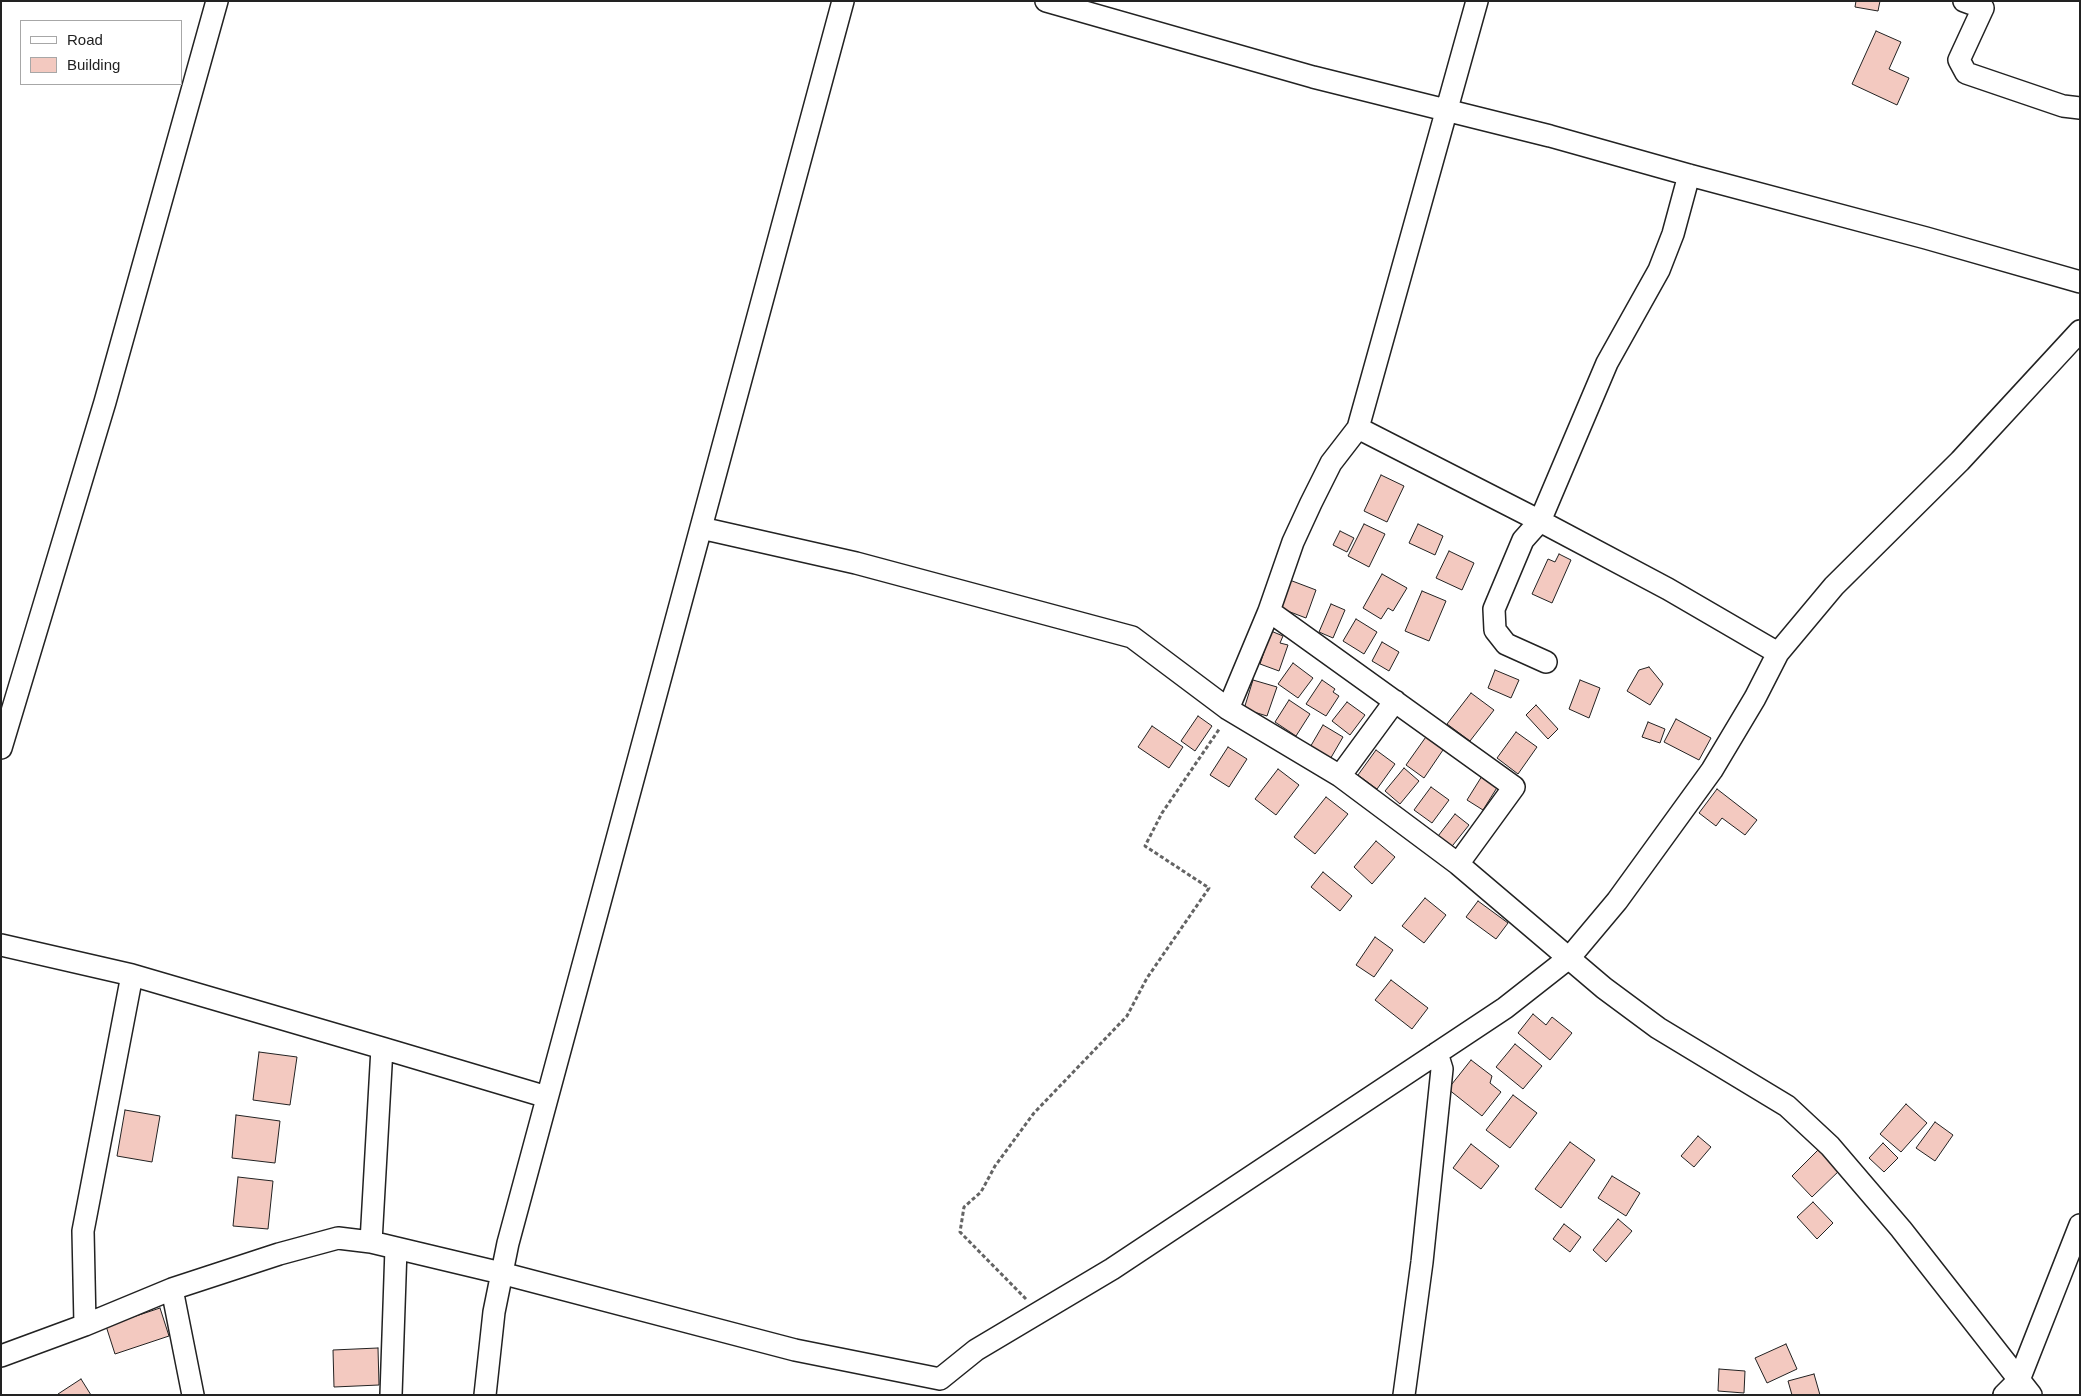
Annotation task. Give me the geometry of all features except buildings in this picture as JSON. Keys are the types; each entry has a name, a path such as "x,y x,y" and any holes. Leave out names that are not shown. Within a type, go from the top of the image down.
{"street":[{"path":"1,748 105,402 217,1"},
{"path":"485,1395 489,1346 501,1273 843,1"},
{"path":"1046,1 1313,77 1550,136 1926,238 2080,282"},
{"path":"1228,709 1269,611 1293,542 1311,503 1331,463 1358,428 1477,1"},
{"path":"1978,3 1960,60 1966,73 2063,106 2080,108"},
{"path":"1546,662 1506,644 1495,630 1494,609 1523,540 1540,521 1607,363 1658,270 1673,234 1689,175"},
{"path":"1,1356 86,1325 172,1289 270,1257 338,1238 372,1242 501,1273 941,1387 976,1350 1112,1269 1437,1054 1505,1008 1570,956 1617,901 1712,770 1755,698 1778,653 1834,586 1960,461 2080,332"},
{"path":"1358,428 1668,589 1778,653"},
{"path":"701,528 856,563 1132,637 1228,709 1340,776 1458,864 1570,956 1604,988 1658,1028 1786,1106 1830,1146 1901,1229 2025,1387"},
{"path":"1269,611 1514,787 1458,864"},
{"path":"1340,776 1395,701"},
{"path":"1,945 132,975 547,1097"},
{"path":"86,1325 83,1231 132,975"},
{"path":"372,1242 382,1048"},
{"path":"1404,1395 1422,1262 1442,1069 1437,1054"},
{"path":"2025,1387 2080,1225"},
{"path":"391,1395 396,1248"},
{"path":"172,1289 193,1395"},
{"path":"2004,1395 2025,1387"}],"path":[{"path":"1038,1312 960,1232 964,1207 982,1192 995,1166 1034,1113 1127,1016 1147,978 1209,888 1145,846 1162,813 1219,732 1228,709"}]}
